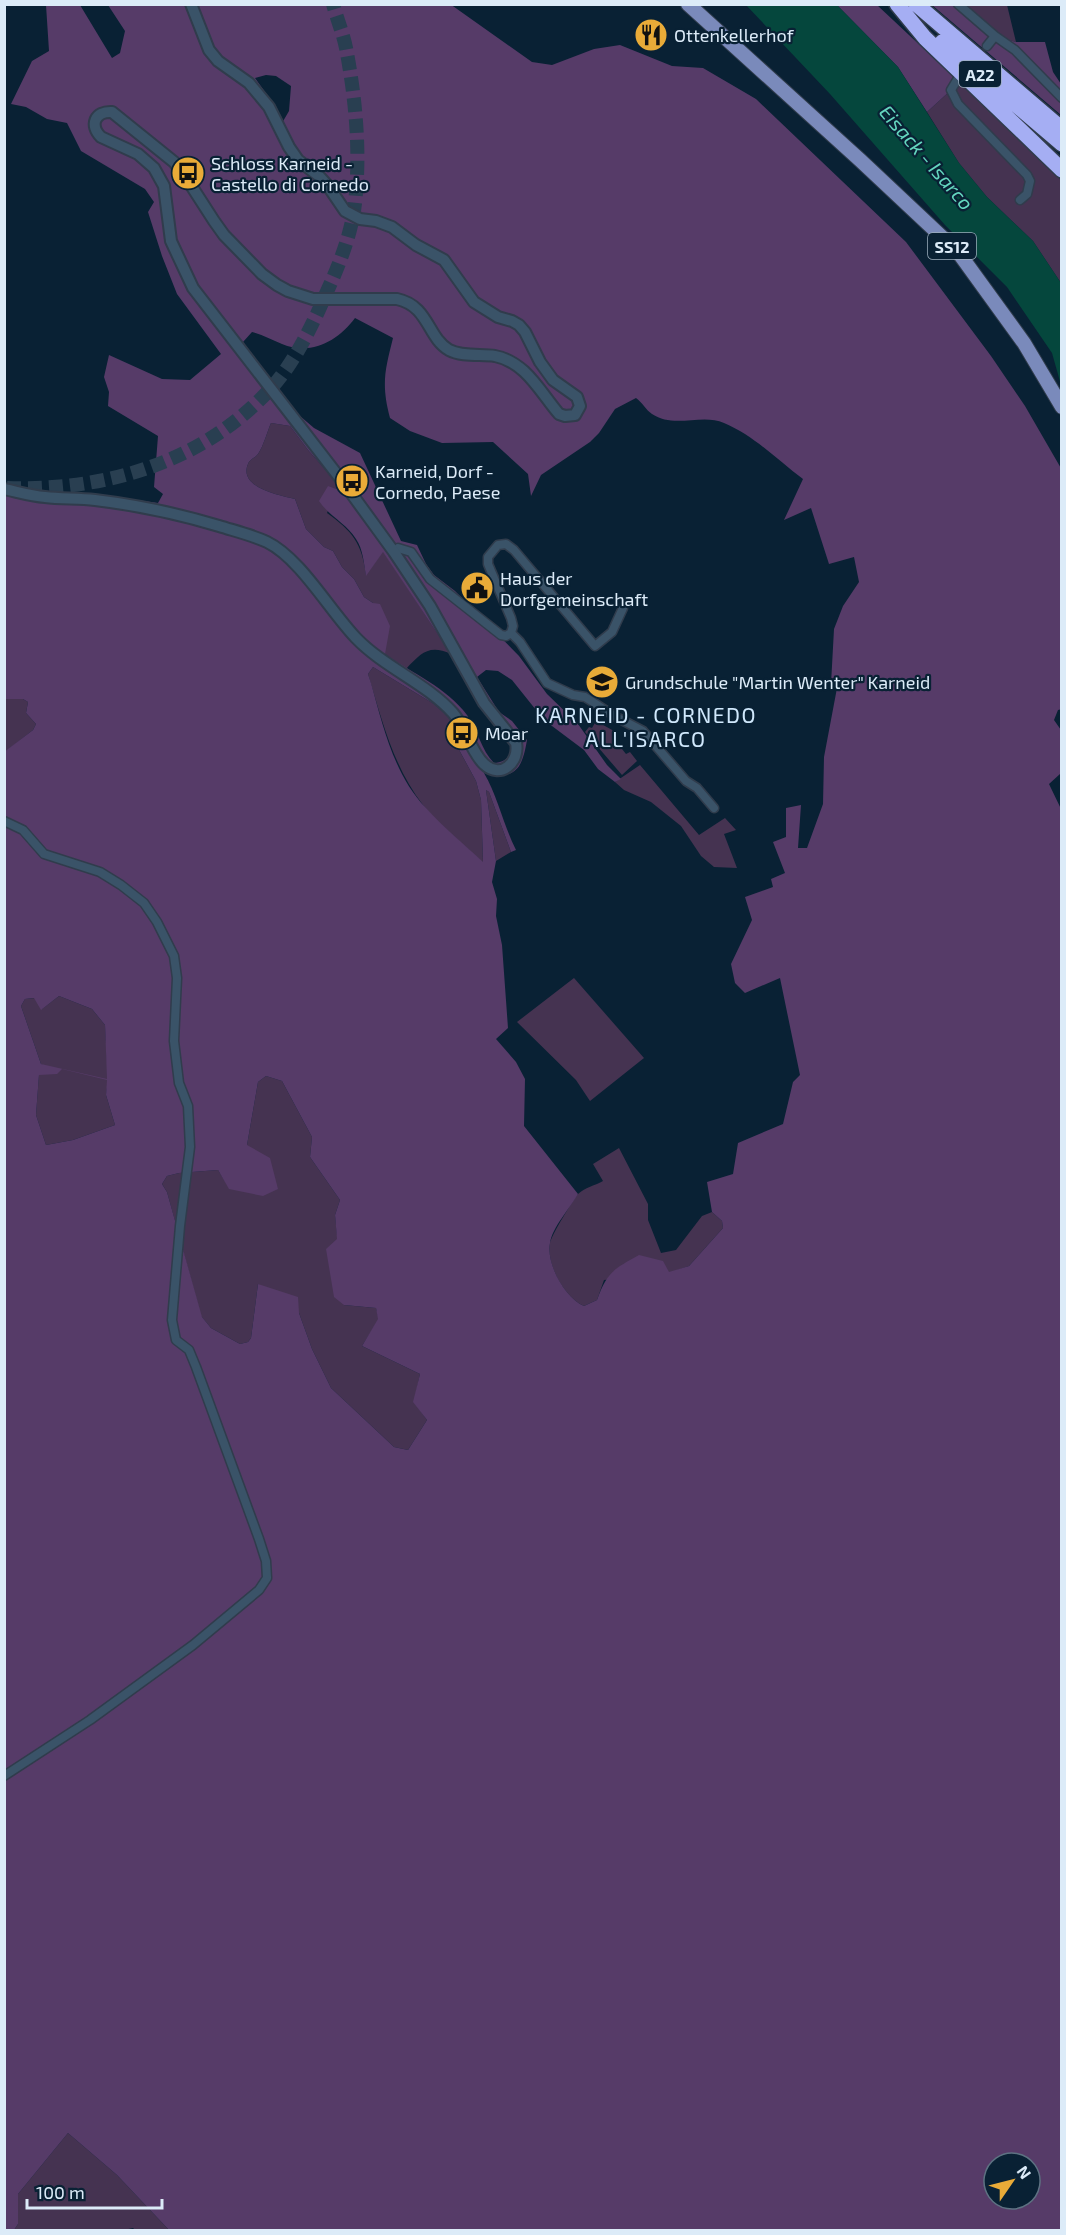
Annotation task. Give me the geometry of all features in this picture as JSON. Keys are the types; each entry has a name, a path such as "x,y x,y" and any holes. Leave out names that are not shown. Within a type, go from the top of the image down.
{"highway":[{"name":"A22","path":"898,4 1062,144"},
{"path":"898,4 925,38 1062,170"},
{"name":"A22","path":"916,4 1062,129"}],"main road":[{"name":"SS12","path":"688,4 958,252 1024,343 1062,407"}],"street":[{"path":"4,489 43,497 93,500 144,507 192,518 269,543 296,566 358,640 380,660 431,694 453,713 484,763 496,770 504,769 512,765 516,758 518,751 516,742 484,703 430,606 394,552 193,288 171,241 166,197 161,178 147,160 101,137 95,131 93,124 100,113 112,112 174,162 224,234 262,274 277,285 288,291 313,298 406,301 424,318 448,350 495,356 514,362 530,377 559,414 574,415 580,406 578,397 553,380 519,325 498,317 474,302 444,260 416,245 392,227 376,221 360,219 345,211 319,176 298,160 269,107 256,91 249,83 218,61 209,50 191,4"},
{"path":"958,4 1015,50 1062,98"},
{"path":"987,46 995,36"},
{"path":"957,80 951,90 958,104 1027,175 1030,181 1027,194 1020,200"},
{"path":"394,552 398,548 411,552 430,579 501,635 506,636 511,633 513,626 488,564 488,556 498,545 506,544 514,550 595,646 612,632 623,608"},
{"path":"511,633 520,642 546,683 573,695 585,697 616,717 643,730 686,780 697,788 714,808"},
{"path":"4,821 23,830 44,854 100,872 122,885 144,903 157,922 174,956 177,978 174,1041 179,1083 188,1106 190,1147 172,1320 176,1340 189,1350 196,1367 259,1539 266,1561 267,1578 259,1590 193,1645 90,1720 4,1776"}],"shaded area":[{"path":"450,4 532,62 552,65 594,49 620,45 672,66 703,68 756,99 906,242 991,356 1025,406 1062,470 1062,709 1058,710 1054,720 1061,730 1062,760 1060,774 1049,784 1062,811 1061,2230 169,2230 117,2175 68,2133 18,2194 18,2224 14,2230 5,2230 4,752 33,730 36,724 26,713 28,702 23,699 5,699 4,486 158,503 163,494 154,487 158,436 108,406 109,392 104,377 109,355 162,379 190,380 221,354 177,294 148,212 154,202 145,189 81,151 67,123 47,119 26,107 11,104 32,61 49,51 46,5 80,5 112,58 120,53 125,31 108,5","holes":["266,75 276,76 291,86 289,111 282,123 275,106 255,78","355,318 393,338 385,377 390,418 410,431 442,443 493,442 528,474 531,496 541,475 590,442 615,409 636,398 650,412 661,418 679,421 715,420 735,428 756,441 803,479 784,520 811,508 829,564 854,557 859,582 843,606 834,629 831,684 837,688 824,757 823,804 807,848 798,848 801,805 786,808 786,837 773,842 785,873 771,879 773,887 745,897 752,920 731,964 735,983 745,993 780,978 800,1075 793,1082 783,1124 738,1143 733,1174 707,1182 712,1212 722,1221 723,1228 689,1266 669,1272 663,1261 639,1255 612,1272 604,1283 597,1300 584,1306 570,1296 558,1279 550,1251 551,1237 578,1194 524,1126 525,1079 516,1062 496,1039 508,1028 502,945 496,916 497,899 492,882 496,861 486,790 489,792 511,852 516,850 484,773 510,774 523,759 527,740 512,721 499,712 477,677 486,670 498,671 512,680 544,720 584,750 598,769 615,782 621,779 607,765 578,724 547,694 519,656 455,591 434,575 417,545 401,541 360,453 314,428 293,410 243,342 252,332 293,347 313,347 332,339","271,423 290,426 339,485 336,489 328,486 319,501 356,539 362,552 366,576 383,552 451,654 478,705 512,747 506,759 494,763 471,721 459,705 439,689 385,654 390,626 380,604 373,603 364,597 333,551 324,547 306,529 295,499 262,489 249,479 248,464 262,447","373,667 434,704 453,721 450,727 451,735 476,781 481,800 483,862 446,829 415,795 406,781 391,749 368,674","59,996 92,1009 105,1025 107,1079 41,1064 21,1006 25,999 34,998 41,1010","62,1069 107,1080 106,1095 115,1125 73,1140 46,1145 36,1115 39,1075 57,1074","266,1076 282,1081 312,1137 310,1157 340,1200 335,1215 337,1239 326,1249 334,1297 344,1305 376,1308 378,1319 362,1346 420,1374 413,1402 427,1420 408,1450 394,1447 331,1388 312,1349 299,1313 298,1297 258,1284 251,1338 248,1342 240,1344 211,1328 202,1317 167,1192 162,1184 167,1176 218,1170 229,1189 263,1196 278,1189 270,1158 247,1145 258,1082"]},
{"path":"837,5 877,5 957,80 951,90 927,112 898,67"},
{"path":"932,5 958,5 995,36 1016,42 1045,42 1053,72 1061,84 1061,115"},
{"path":"958,5 1007,5 1016,42 995,36"},
{"path":"957,80 983,101 1061,180 1061,283 1033,241 987,197 959,163 927,112 951,90"},
{"path":"271,423 290,426 339,485 327,513 354,539 362,554 366,575 383,551 451,654 431,650 416,658 406,669 385,654 373,603 364,597 333,551 324,547 306,529 295,499 262,489 249,479 248,464 260,450"},
{"path":"373,667 434,704 453,721 451,735 476,781 481,800 483,863 429,813 404,775 396,759 368,674"},
{"path":"5,699 23,699 28,702 26,713 36,724 33,730 5,752"},
{"path":"596,721 614,731 618,744 626,754 630,752 637,761 622,775 585,732 589,727 592,728"},
{"path":"640,765 699,835 725,818 736,830 724,834 737,868 714,867 701,856 681,826 651,802 624,790 615,782"},
{"path":"486,790 489,792 511,852 496,861"},
{"path":"574,978 644,1058 590,1101 576,1080 517,1022"},
{"path":"59,996 92,1009 105,1025 108,1080 106,1095 115,1125 73,1140 46,1145 36,1115 39,1074 57,1074 41,1064 21,1006 25,999 35,998 42,1009"},
{"path":"266,1076 282,1081 312,1137 310,1157 340,1200 335,1215 344,1305 376,1308 379,1319 362,1346 420,1374 414,1402 427,1420 408,1450 394,1447 331,1388 312,1349 299,1313 258,1284 251,1338 248,1342 240,1344 211,1328 201,1316 167,1192 162,1184 167,1176 179,1173 218,1170 230,1189 247,1145 258,1082"},
{"path":"619,1148 648,1204 648,1220 661,1253 676,1250 702,1216 712,1212 722,1221 723,1228 689,1266 669,1273 604,1280 597,1300 584,1306 570,1296 558,1280 551,1261 550,1243 578,1194 603,1181 593,1164"},
{"path":"68,2133 117,2175 169,2230 135,2230 133,2228 124,2230 14,2230 18,2224 18,2194"}],"water":[{"name":"Eisack - Isarco","path":"746,5 837,5 898,67 959,163 987,197 1033,241 1061,283 1061,385 1052,353 1007,287 945,225 830,94"}],"tunnel":[{"path":"7,488 44,488 81,484 152,467 217,434 246,412 273,386 289,366 309,331 336,271 355,206 357,138 354,102 346,48 333,4"}],"place":[{"name":"Ottenkellerhof","path":"651,35"},
{"name":"Schloss Karneid - Castello di Cornedo","path":"188,173"},
{"name":"Karneid, Dorf - Cornedo, Paese","path":"352,481"},
{"name":"Haus der Dorfgemeinschaft","path":"477,588"},
{"name":"Grundschule \"Martin Wenter\" Karneid","path":"602,682"},
{"name":"Moar","path":"462,733"}],"district":[{"name":"KARNEID - CORNEDO ALL'ISARCO","path":"646,726"}]}
